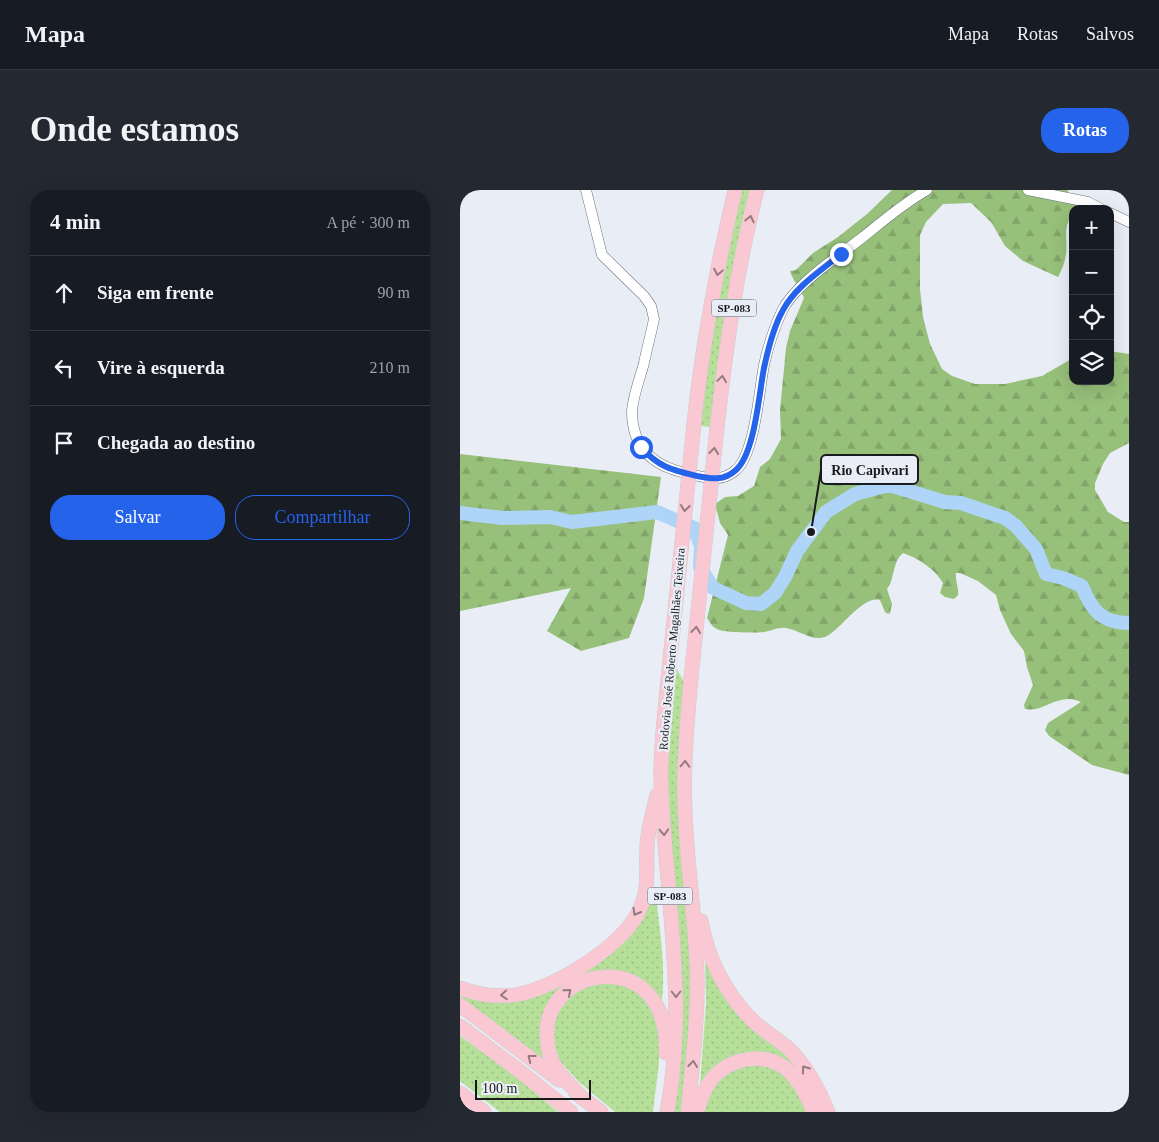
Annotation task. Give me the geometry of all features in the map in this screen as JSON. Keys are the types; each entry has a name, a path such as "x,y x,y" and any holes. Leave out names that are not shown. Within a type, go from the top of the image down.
{"highway":[{"name":"Rodovia José Roberto Magalhães Teixeira","path":"665,1112 673,1058 676,991 661,780 662,736 698,383 735,190"},
{"name":"Rodovia José Roberto Magalhães Teixeira","path":"688,1112 696,1042 697,1002 695,936 687,848 684,768 691,678 726,351 747,232 757,190"},
{"path":"460,988 470,992 496,996 520,994 553,983 586,963 617,940 639,911 648,881 648,837 661,780"},
{"path":"687,848 703,934 724,985 752,1020 790,1050 815,1084 828,1112"},
{"path":"583,1099 556,1069 550,1059 547,1033 549,1018 553,1008 560,999 569,989 580,983 608,977 623,978 645,990 659,1009 663,1020 666,1047 665,1112"},
{"path":"460,1005 602,1112"},
{"path":"460,1026 571,1112"},
{"path":"697,1112 703,1093 710,1081 719,1072 739,1061 759,1058 782,1066 791,1073 807,1097 814,1112"},
{"path":"460,1093 484,1112"}],"street":[{"path":"586,190 602,255 644,296 651,306 654,319 632,410 634,431 641,447 652,460 671,470 714,480 725,477 744,460 750,442 764,365 771,340 783,310 799,288 879,224 927,190"},
{"path":"1028,190 1088,202 1094,205"},
{"path":"1114,215 1129,222"}],"green space":[{"path":"740,190 753,190 711,427 700,426 713,326"},
{"path":"892,190 1068,190 1068,194 1080,205 1069,205 1065,260 1058,277 1023,261 1005,246 991,222 971,203 943,204 926,222 920,235 920,289 923,317 930,344 942,369 952,376 975,384 1005,384 1042,376 1069,360 1069,385 1114,385 1114,352 1129,354 1129,443 1110,453 1095,483 1095,490 1108,512 1124,522 1129,522 1129,775 1092,765 1049,736 1045,730 1048,723 1081,702 1066,699 1039,708 1025,709 1024,705 1033,685 1024,651 1011,634 1000,610 996,595 978,581 960,573 956,573 958,595 954,599 945,597 940,593 943,583 940,578 920,561 903,553 897,561 887,589 892,604 890,613 885,612 880,600 873,600 859,607 833,632 822,638 812,637 786,628 767,632 726,631 715,628 707,618 728,535 720,523 715,504 725,497 738,496 754,486 760,467 770,459 781,439 780,410 786,348 790,331 804,298 790,271 796,270 813,253 838,237 867,214"},
{"path":"460,454 661,477 644,598 629,638 581,651 547,631 571,588 460,611"},
{"path":"676,667 684,682 692,1026 681,1112 673,1112 681,1037 682,991 667,792 670,729"},
{"path":"649,888 655,888 660,930 663,959 662,1001 644,982 625,973 600,971 563,989 544,1061 460,998 464,995 501,1000 594,964"},
{"path":"705,957 804,1074 816,1107 763,1055 700,1085 706,1003"},
{"path":"595,983 620,983 640,993 657,1021 659,1063 653,1112 615,1112 579,1082 559,1060 553,1037 556,1016 573,992"},
{"path":"460,1036 511,1073 558,1112 500,1112 460,1081"},
{"path":"754,1064 773,1068 789,1078 809,1112 702,1112 710,1093 720,1079 743,1067"}],"waterway":[{"path":"460,513 503,518 550,517 572,522 657,512 694,528 701,546 700,567 713,588 746,603 761,604 775,593 797,551 826,512 855,494 889,485 945,502 961,503 1005,518 1016,526 1036,549 1046,574 1063,578 1082,586 1093,608 1098,613 1111,620 1129,623"}],"place":[{"name":"Rio Capivari","path":"811,532"}],"route":[{"path":"641,447 652,460 671,470 714,480 725,477 736,469 744,460 750,442 764,365 771,340 783,310 799,288 841,254"}]}
